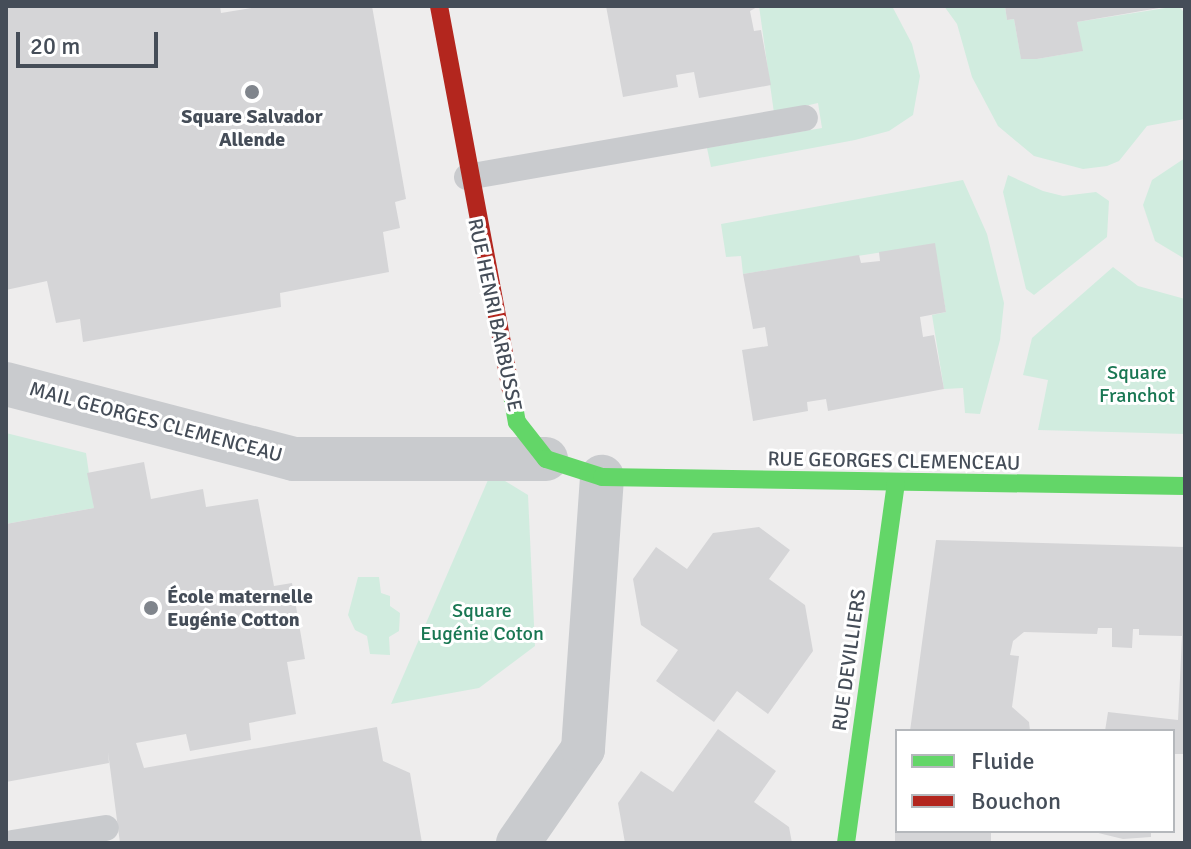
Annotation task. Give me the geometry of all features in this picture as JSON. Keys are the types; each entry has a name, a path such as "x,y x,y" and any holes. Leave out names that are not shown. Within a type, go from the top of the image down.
{"street":[{"name":"RUE HENRI BARBUSSE","path":"439,6 467,177 517,422 546,459"},
{"name":"MAIL GEORGES CLEMENCEAU","path":"8,384 294,459 546,459"},
{"path":"518,843 583,749 602,477 546,459"},
{"name":"RUE GEORGES CLEMENCEAU","path":"602,477 1185,486"},
{"name":"RUE DEVILLIERS","path":"846,843 896,483"}],"lane":[{"path":"467,177 805,118"},
{"path":"12,843 106,828"}],"green space":[{"path":"759,6 892,6 912,44 920,76 913,115 889,131 855,140 711,167 707,148 822,128 818,103 774,113"},
{"path":"944,6 1005,6 1007,20 1014,19 1021,58 1037,59 1082,51 1077,22 1178,6 1185,13 1185,119 1147,126 1119,161 1107,166 1083,169 1034,156 998,126 972,77 957,24"},
{"path":"1185,158 1185,259 1155,241 1143,205 1152,180"},
{"path":"1008,175 1043,191 1063,196 1096,192 1109,201 1107,237 1034,295 1026,289 1003,192"},
{"path":"963,180 987,234 1004,303 1000,340 980,414 965,413 963,388 944,389 932,315 946,312 934,244 743,274 741,256 726,257 721,224"},
{"name":"Square Franchot","path":"1113,267 1138,286 1185,299 1185,434 1038,430 1048,380 1023,375 1032,338"},
{"path":"6,433 86,453 94,508 6,524"},
{"name":"Square Eugénie Coton","path":"488,480 505,481 528,495 535,646 479,688 391,704"},
{"path":"358,577 379,577 381,593 390,596 390,606 400,613 399,631 389,637 390,655 370,654 367,636 355,630 348,615"}],"building":[{"path":"6,6 220,6 221,13 263,6 372,6 406,199 395,202 400,228 383,232 389,272 280,293 281,307 83,342 80,319 56,323 47,281 6,290"},
{"path":"606,6 759,6 750,11 754,31 761,30 771,85 699,98 694,72 676,75 678,87 623,97"},
{"path":"1005,6 1159,8 1077,22 1083,51 1021,59 1014,19 1007,20"},
{"path":"935,243 946,312 920,317 923,337 934,335 944,389 828,411 826,399 807,402 808,411 753,421 742,350 768,346 765,327 753,329 743,274 859,255 861,263 880,261 879,252"},
{"path":"144,462 151,499 203,489 206,507 258,499 274,586 292,583 305,659 287,662 296,714 249,723 251,740 190,751 186,734 136,743 144,768 377,727 383,761 410,773 422,843 120,843 108,752 109,763 6,782 6,524 94,508 87,473"},
{"path":"759,527 790,550 769,579 805,605 813,651 768,714 737,691 714,722 656,681 678,650 641,625 633,579 656,547 687,569 713,533"},
{"path":"936,540 1185,547 1185,754 1175,754 1175,729 1105,729 1108,712 1178,720 1182,636 1139,635 1139,629 1133,629 1132,648 1112,647 1112,628 1098,628 1097,634 1024,632 1013,641 1010,655 1019,656 1012,707 1029,722 1030,729 910,729"},
{"path":"718,729 776,771 754,802 789,827 792,843 625,843 618,803 641,771 673,792"},
{"path":"895,833 991,833 991,843 895,843"},
{"path":"1098,833 1151,833 1151,837 1123,839"}],"traffic: fast":[{"path":"511,389 517,422 546,459 602,477 1185,486"},
{"path":"846,843 896,483"}],"traffic: jam":[{"path":"439,6 511,389"}],"place":[{"name":"Square Salvador Allende","path":"252,92"},
{"name":"École maternelle Eugénie Cotton","path":"151,608"}]}
